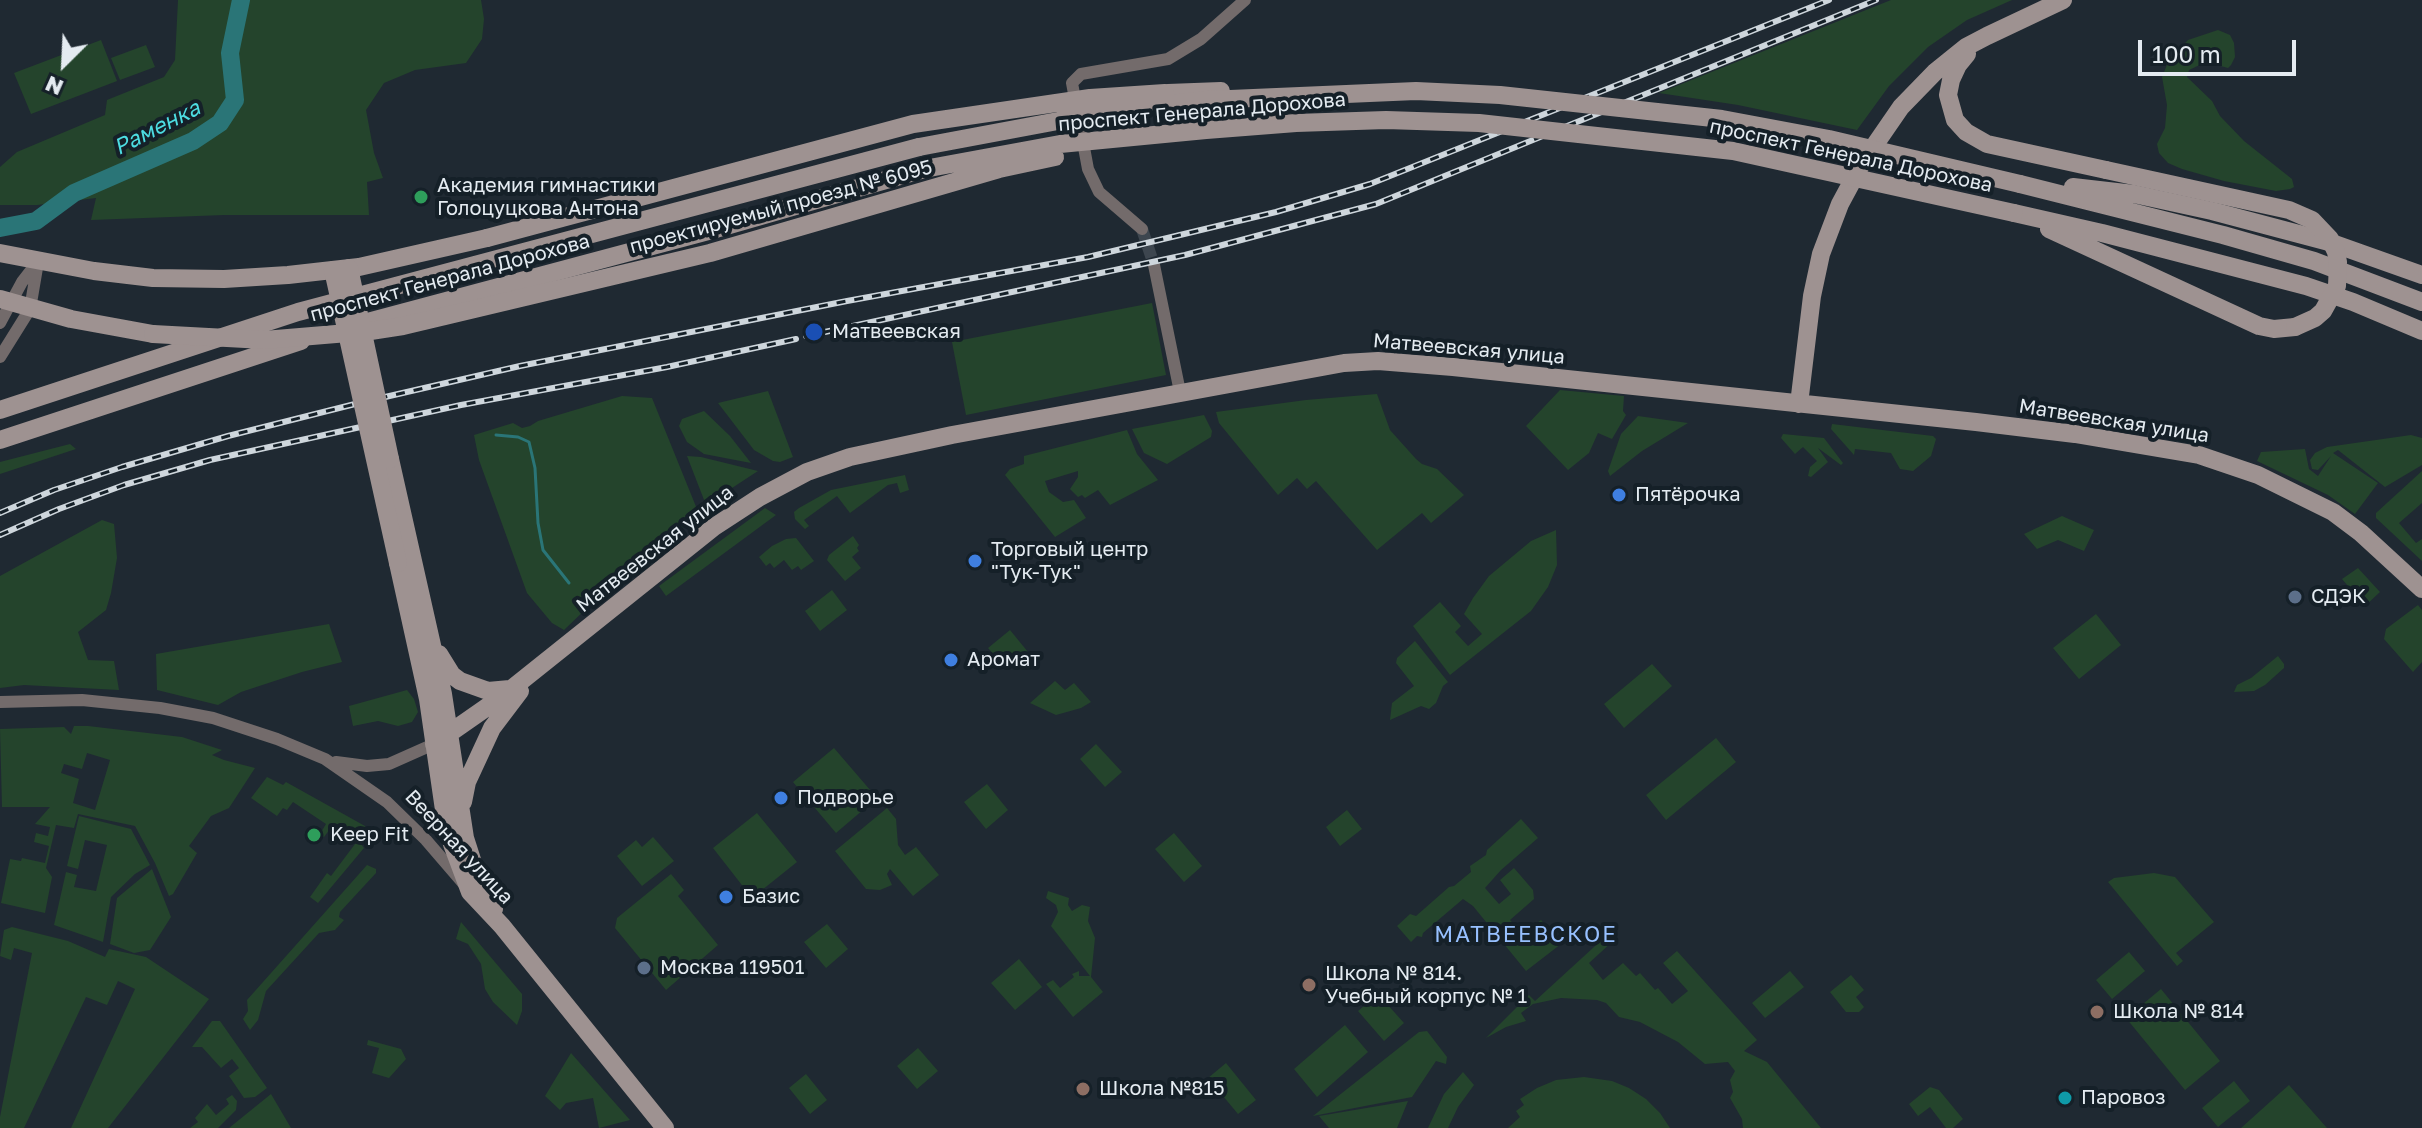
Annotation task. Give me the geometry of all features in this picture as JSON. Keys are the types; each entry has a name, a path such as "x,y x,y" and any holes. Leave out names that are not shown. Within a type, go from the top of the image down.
{"main road":[{"path":"1799,404 1816,275 1840,204 1861,165 1901,107 1935,72 1966,47 2063,0"},
{"path":"1987,36 1958,65 1951,80 1948,95 1955,120 1966,132 1987,144 2289,210 2312,220 2330,239 2338,262 2337,286 2323,311 2315,318 2295,327 2274,329 2259,326 2014,213"},
{"path":"0,253 38,262 153,278 224,279 341,269 405,258 487,238 913,124 1090,98 1338,87 1399,91"},
{"name":"проспект Генерала Дорохова","path":"0,410 298,312 919,147 1122,109 1207,100 1399,91 1500,95 1722,119 1829,139 2223,235 2314,261 2422,302"},
{"name":"проспект Генерала Дорохова","path":"0,440 317,336 712,230 924,169 1060,144 1296,123 1386,120 1505,124 1733,151 2226,264 2306,286 2422,331"},
{"name":"проектируемый проезд № 6095","path":"5,301 71,319 153,334 264,340 356,333 403,326 710,253 999,169 1147,135"},
{"path":"2020,184 2134,194 2212,211 2329,242 2422,275"},
{"path":"341,269 406,561 428,699 442,739 474,866 502,926"},
{"path":"2388,316 2422,338"},
{"name":"Матвеевская улица","path":"542,665 714,527 760,497 807,472 850,457 912,443 1330,365 1378,361 2075,434 2199,455 2258,475 2333,512 2361,533 2422,589"},
{"path":"406,561 432,642 444,664 460,681 488,691 513,688"},
{"path":"432,642 449,833 470,892"},
{"path":"442,739 542,665"},
{"path":"461,813 467,782 492,728 542,665"},
{"name":"Веерная улица","path":"470,892 502,926 665,1128"}],"street":[{"path":"1142,229 1099,192 1088,169 1072,83 1081,74 1168,59 1201,39 1245,0"},
{"path":"0,323 5,301 38,262"},
{"path":"0,357 30,309 38,262"},
{"path":"1154,265 1180,392"},
{"name":"Веерная улица","path":"0,702 82,700 182,711 248,729 325,759 358,780 403,816 470,892"},
{"path":"325,759 367,766 389,764 442,739"}],"green space":[{"path":"178,0 481,0 484,19 482,39 466,63 415,70 384,83 366,110 374,153 383,178 367,182 369,215 224,215 91,220 96,198 37,205 0,205 0,167 17,152 105,115 107,100 164,77 175,60"},
{"path":"1891,0 2012,0 1967,20 1928,47 1889,86 1857,130 1738,105 1659,93"},
{"path":"2218,30 2230,35 2234,43 2235,57 2231,65 2228,68 2206,62 2189,70 2187,77 2212,101 2220,116 2244,141 2292,179 2294,187 2290,189 2276,191 2224,181 2168,163 2159,153 2157,144 2165,128 2167,105 2162,77 2169,60 2188,40"},
{"path":"101,40 117,81 31,114 14,73"},
{"path":"146,45 155,67 120,80 111,58"},
{"path":"1152,303 1166,375 966,415 952,342"},
{"path":"1560,390 1624,396 1623,411 1626,415 1612,439 1598,433 1589,453 1568,470 1526,426"},
{"path":"768,391 793,457 780,462 754,450 718,403"},
{"path":"1377,394 1390,430 1416,459 1437,469 1464,495 1431,523 1422,513 1377,550 1316,481 1307,489 1297,478 1278,495 1219,423 1216,412 1306,400"},
{"path":"622,396 652,398 699,514 613,583 564,630 552,623 527,593 479,460 474,435 513,423 522,428 530,426"},
{"path":"704,411 730,436 751,463 704,454 687,442 679,426 682,419"},
{"path":"1204,415 1212,431 1211,437 1167,464 1144,453 1132,429"},
{"path":"1638,416 1688,423 1642,451 1610,476 1608,471 1621,434"},
{"path":"1832,424 1933,436 1936,439 1931,456 1913,471 1900,469 1891,453 1855,449 1854,455 1831,429"},
{"path":"1127,430 1137,454 1158,480 1110,505 1098,490 1085,498 1082,495 1078,497 1070,489 1078,477 1078,471 1045,481 1049,492 1063,502 1074,500 1086,518 1055,537 1005,475 1010,469 1024,464 1024,456"},
{"path":"1783,434 1824,438 1843,463 1841,465 1818,448 1828,462 1811,477 1808,476 1810,467 1817,461 1803,447 1795,454 1781,438"},
{"path":"2411,435 2422,438 2422,465 2385,487 2338,450 2333,453 2378,483 2355,514 2328,495 2257,461 2261,452 2305,449 2309,469 2318,476 2331,456 2318,470 2312,469 2310,460 2315,453 2327,447"},
{"path":"70,444 76,449 0,474 0,462"},
{"path":"687,456 701,457 758,471 706,505"},
{"path":"2422,471 2422,503 2399,523 2416,543 2422,539 2422,561 2376,518 2376,513"},
{"path":"905,475 909,490 900,493 897,483 888,485 850,513 837,496 804,520 809,526 805,529 795,519 794,512 831,490"},
{"path":"765,508 776,515 666,596 659,586"},
{"path":"2062,516 2094,530 2084,551 2058,540 2037,549 2024,534"},
{"path":"102,520 114,524 117,558 111,593 106,610 78,632 88,660 114,661 119,690 24,685 0,688 0,576"},
{"path":"1556,530 1557,565 1548,587 1531,611 1450,675 1413,626 1440,602 1461,626 1455,632 1468,646 1482,634 1464,614 1489,576 1531,541"},
{"path":"853,536 859,551 852,557 861,568 845,581 827,560"},
{"path":"796,538 814,561 801,570 798,566 792,570 784,560 774,568 770,563 766,566 759,557 772,546"},
{"path":"2358,568 2380,592 2365,606 2342,579"},
{"path":"832,590 847,610 820,631 805,611"},
{"path":"2418,605 2422,610 2422,662 2413,672 2384,639 2386,629"},
{"path":"2096,614 2121,645 2079,679 2053,648"},
{"path":"329,624 342,662 241,692 218,705 157,690 156,654"},
{"path":"1010,630 1028,652 1007,670 988,648"},
{"path":"1415,641 1448,682 1429,709 1421,706 1390,720 1392,703 1414,686 1396,663 1397,658"},
{"path":"2278,656 2284,668 2265,685 2254,691 2234,692 2237,685"},
{"path":"1652,664 1672,686 1624,728 1604,704"},
{"path":"1055,681 1065,690 1074,683 1091,702 1056,715 1030,703"},
{"path":"407,690 418,712 412,722 398,726 378,721 353,726 349,706"},
{"path":"74,726 88,726 182,737 222,750 212,755 255,768 229,808 211,816 189,846 197,853 173,894 169,896 135,826 78,814 74,828 56,825 46,868 52,877 45,913 1,903 10,859 45,863 49,846 34,842 36,833 48,836 50,827 35,824 50,807 2,807 0,729 64,727 71,734","holes":["87,753 110,760 95,810 73,803 79,779 61,773 64,764 82,769"]},
{"path":"1716,738 1736,762 1666,820 1646,795"},
{"path":"1096,744 1122,772 1105,787 1080,759"},
{"path":"834,748 877,798 836,833 793,782"},
{"path":"267,777 283,785 286,782 365,826 366,834 351,833 345,840 330,829 324,837 320,834 326,824 293,802 277,816 251,798"},
{"path":"987,784 1008,810 986,829 964,802"},
{"path":"887,808 896,819 898,845 905,855 916,847 939,875 913,896 890,869 887,874 892,885 880,890 866,889 835,851"},
{"path":"1347,810 1362,829 1340,846 1326,827"},
{"path":"757,813 797,862 752,898 713,848"},
{"path":"79,816 131,829 150,865 135,874 111,897 103,942 54,925 66,872 77,875 74,887 96,891 107,845 85,840 78,869 67,866"},
{"path":"1521,819 1538,838 1485,888 1499,904 1511,894 1500,880 1514,868 1533,890 1534,899 1510,920 1523,934 1541,920 1561,944 1526,971 1473,906 1463,899 1422,937 1417,936 1411,942 1397,926 1410,914 1416,916 1471,872 1470,866 1486,855 1487,850"},
{"path":"1174,833 1202,866 1184,882 1155,849"},
{"path":"653,837 674,861 642,886 617,856 636,840 642,847"},
{"path":"355,844 361,844 364,848 318,903 310,897 327,873 331,876"},
{"path":"367,865 376,869 376,873 340,912 339,917 344,920 335,930 319,933 266,991 258,1020 250,1030 243,1019 248,1011 247,1000"},
{"path":"152,869 171,917 150,950 134,953 110,944 117,898"},
{"path":"2154,873 2175,877 2214,922 2176,953 2183,961 2177,966 2108,882 2114,878"},
{"path":"671,874 684,890 678,896 718,945 666,990 615,928 617,918"},
{"path":"1048,891 1069,898 1068,905 1072,911 1082,905 1090,907 1088,921 1095,938 1091,977 1103,992 1073,1017 1046,984 1053,980 1060,988 1074,977 1072,974 1079,971 1079,976 1090,976 1051,926 1058,912 1056,905 1046,898"},
{"path":"461,922 522,994 522,1011 517,1025 493,1002 485,989 481,964 468,944 456,939"},
{"path":"827,924 848,949 826,968 804,942"},
{"path":"12,927 68,941 105,957 109,949 146,957 209,999 108,1128 71,1128 135,989 118,981 107,1005 86,997 24,1128 0,1128 32,953 14,948 11,960 0,956 4,930"},
{"path":"1606,936 1612,942 1589,963 1603,980 1623,963 1636,976 1640,973 1655,990 1658,988 1672,1004 1688,991 1663,963 1677,951 1757,1040 1744,1051 1767,1062 1821,1128 1743,1128 1742,1119 1730,1098 1733,1092 1730,1080 1735,1071 1728,1062 1705,1064 1678,1042 1640,1022 1619,1017 1606,1003 1597,1000 1561,998 1533,1004 1521,1013 1526,1021 1486,1038 1529,995 1535,1001"},
{"path":"2129,952 2145,971 2112,999 2096,980"},
{"path":"1019,959 1042,987 1015,1010 991,983"},
{"path":"1790,971 1804,987 1765,1018 1752,1003"},
{"path":"1851,975 1864,990 1856,997 1864,1007 1859,1012 1846,1012 1830,992"},
{"path":"2161,989 2220,1061 2185,1090 2126,1018"},
{"path":"1378,994 1404,1023 1384,1041 1358,1011"},
{"path":"212,1021 220,1021 267,1088 255,1097 244,1098 229,1076 239,1068 232,1059 221,1068 202,1047 192,1047"},
{"path":"1345,1025 1368,1052 1317,1097 1294,1069"},
{"path":"1427,1031 1447,1057 1446,1064 1436,1061 1412,1097 1313,1116 1419,1032"},
{"path":"368,1040 401,1049 406,1059 389,1078 372,1073 379,1048 367,1045"},
{"path":"918,1048 938,1071 917,1089 897,1066"},
{"path":"571,1053 630,1120 599,1128 593,1098 566,1103 560,1110 545,1096"},
{"path":"1226,1063 1256,1100 1238,1114 1208,1078"},
{"path":"1463,1072 1474,1085 1448,1128 1428,1128 1444,1094"},
{"path":"806,1074 827,1100 810,1114 789,1088"},
{"path":"1584,1077 1612,1081 1629,1088 1646,1099 1670,1128 1508,1128 1520,1117 1516,1111 1524,1105 1520,1099 1556,1080"},
{"path":"2234,1081 2250,1101 2218,1127 2202,1108"},
{"path":"2289,1085 2327,1128 2241,1128 2281,1092"},
{"path":"1930,1087 1939,1090 1963,1119 1953,1128 1946,1128 1930,1107 1918,1116 1909,1104"},
{"path":"271,1094 291,1128 229,1128"},
{"path":"232,1095 237,1101 236,1110 218,1128 190,1128 198,1122 195,1118 207,1104 216,1115 229,1104 226,1099"},
{"path":"1408,1101 1397,1128 1329,1128 1319,1116"}],"waterway":[{"name":"Раменка","path":"0,228 36,221 74,193 193,141 220,123 235,100 230,53 241,0"},
{"path":"496,435 518,437 529,442 535,468 543,550 569,583"}],"tunnel":[{"path":"1142,229 1154,265"}],"railway":[{"path":"0,513 54,490 122,467 359,403 520,366 1088,257 1276,212 1370,184 1829,0"},
{"path":"806,336 1185,255 1376,204 1876,0"},
{"path":"0,535 124,485 210,460 461,405 667,367 796,339"}],"place":[{"name":"Академия гимнастики Голоцуцкова Антона","path":"421,197"},
{"name":"Матвеевская","path":"814,332"},
{"name":"Пятёрочка","path":"1619,495"},
{"name":"Торговый центр \"Тук-Тук\"","path":"975,561"},
{"name":"СДЭК","path":"2295,597"},
{"name":"Аромат","path":"951,660"},
{"name":"Подворье","path":"781,798"},
{"name":"Keep Fit","path":"314,835"},
{"name":"Базис","path":"726,897"},
{"name":"Москва 119501","path":"644,968"},
{"name":"Школа № 814. Учебный корпус № 1","path":"1309,985"},
{"name":"Школа № 814","path":"2097,1012"},
{"name":"Школа №815","path":"1083,1089"},
{"name":"Паровоз","path":"2065,1098"}],"district":[{"name":"МАТВЕЕВСКОЕ","path":"1526,935"}]}
